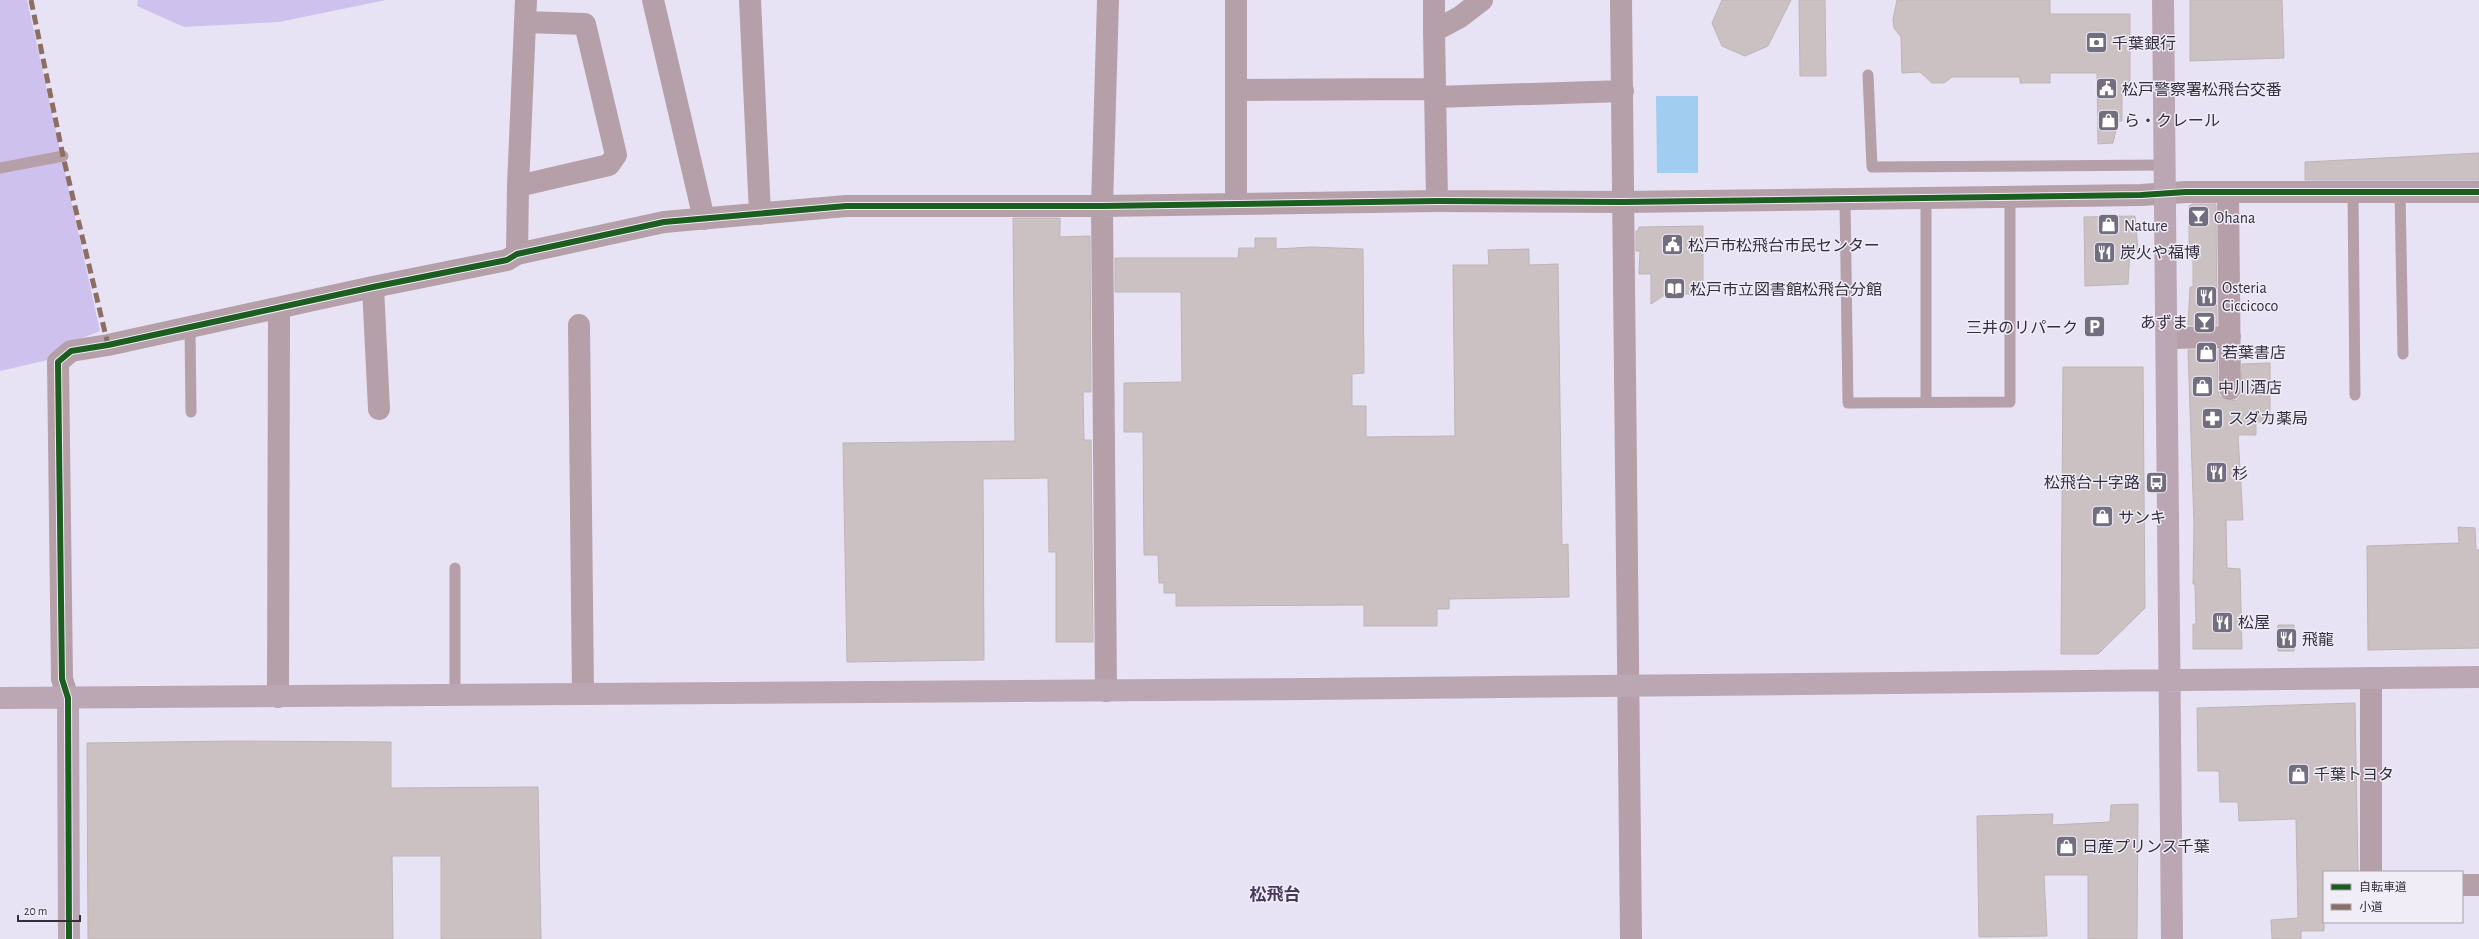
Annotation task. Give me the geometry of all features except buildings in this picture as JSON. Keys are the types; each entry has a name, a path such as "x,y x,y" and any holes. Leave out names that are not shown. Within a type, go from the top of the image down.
{"street":[{"path":"517,254 518,186 526,0"},
{"path":"654,0 704,219"},
{"path":"750,0 760,214"},
{"path":"1106,691 1102,206 1108,0"},
{"path":"1236,0 1236,203"},
{"path":"1434,0 1437,201"},
{"path":"1434,31 1460,17 1482,0"},
{"path":"1621,0 1630,939"},
{"path":"2163,0 2172,939"},
{"path":"518,186 609,165 616,155 585,24 525,22"},
{"path":"1236,90 1435,93 1623,91"},
{"path":"2228,192 2230,389"},
{"path":"70,939 68,698 62,679 58,362 71,351 507,260 517,254 664,222 846,206 1102,206 1437,201 1623,202 2140,196 2165,193 2228,192 2479,192"},
{"path":"373,287 379,409"},
{"path":"278,697 279,308"},
{"path":"579,325 583,694"},
{"path":"2167,338 2230,337"},
{"path":"0,698 1106,691 2479,677"},
{"path":"2371,678 2372,871"},
{"path":"2463,885 2479,885"}],"lane":[{"path":"1868,75 1872,166 2165,165"},
{"path":"0,168 63,156"},
{"path":"2353,192 2355,395"},
{"path":"2400,192 2403,354"},
{"path":"1845,200 1848,404 2010,402 2010,197"},
{"path":"1926,199 1926,402"},
{"path":"190,327 191,412"},
{"path":"455,568 455,696"}],"shaded area":[{"path":"0,0 27,0 100,331 62,346 52,359 0,371"},
{"path":"138,0 386,0 279,22 184,27 137,6"}],"water":[{"path":"1656,96 1698,96 1698,173 1657,173"}],"marked path":[{"path":"31,0 63,156 108,345"}],"cycle path":[{"path":"69,939 68,698 62,679 58,362 71,351 108,345 373,287 507,260 517,254 664,222 846,206 1102,206 1437,201 1623,202 2141,195 2186,192 2479,192"}],"place":[{"name":"千葉銀行","path":"2097,43"},
{"name":"松戸警察署松飛台交番","path":"2107,89"},
{"name":"ら・クレール","path":"2108,120"},
{"name":"Ohana","path":"2198,217"},
{"name":"Nature","path":"2108,225"},
{"name":"松戸市松飛台市民センター","path":"1673,245"},
{"name":"炭火や福博","path":"2105,252"},
{"name":"松戸市立図書館松飛台分館","path":"1674,289"},
{"name":"Osteria Ciccicoco","path":"2206,296"},
{"name":"あずま","path":"2204,322"},
{"name":"三井のリパーク","path":"2094,327"},
{"name":"若葉書店","path":"2207,352"},
{"name":"中川酒店","path":"2203,387"},
{"name":"スダカ薬局","path":"2213,418"},
{"name":"杉","path":"2217,473"},
{"name":"松飛台十字路","path":"2156,482"},
{"name":"サンキ","path":"2103,517"},
{"name":"松屋","path":"2222,622"},
{"name":"飛龍","path":"2286,639"},
{"name":"千葉トヨタ","path":"2299,774"},
{"name":"日産プリンス千葉","path":"2066,846"}],"district":[{"name":"松飛台","path":"1275,894"}]}
